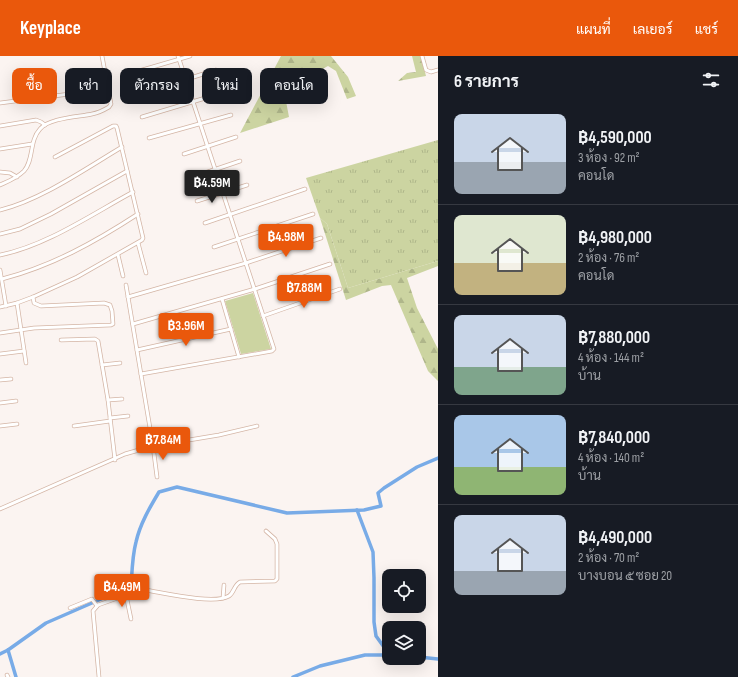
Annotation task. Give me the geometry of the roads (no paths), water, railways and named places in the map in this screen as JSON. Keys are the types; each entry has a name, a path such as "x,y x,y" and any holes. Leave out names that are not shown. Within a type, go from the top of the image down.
{"street":[{"path":"102,56 104,68"},
{"path":"147,68 178,58 190,56"},
{"path":"422,56 426,70 432,72 438,70"},
{"path":"178,58 182,68"},
{"path":"0,103 65,95"},
{"path":"0,185 17,177 24,170 29,161 33,140 40,128 49,123 94,114 109,108 111,104"},
{"path":"142,117 186,104"},
{"path":"141,374 272,351 274,349 194,104"},
{"path":"149,138 231,115"},
{"path":"0,126 36,120 45,125"},
{"path":"0,307 33,297 77,277 118,255 138,243 143,238 116,126 113,126 55,158"},
{"path":"184,154 236,137"},
{"path":"0,149 32,144"},
{"path":"0,210 28,200 65,181 122,147"},
{"path":"190,178 240,161"},
{"path":"0,234 20,229 51,214 128,171"},
{"path":"0,172 10,172 17,177"},
{"path":"197,200 223,193 247,184"},
{"path":"205,223 305,189"},
{"path":"0,255 31,247 50,238 132,192"},
{"path":"2,279 35,270 61,258 101,238 138,214"},
{"path":"214,247 313,214"},
{"path":"128,297 246,263 321,238"},
{"path":"138,243 146,273"},
{"path":"118,255 123,276"},
{"path":"133,324 222,299 330,264"},
{"path":"0,270 6,306"},
{"path":"126,284 157,477"},
{"path":"263,316 340,289"},
{"path":"0,332 34,328 113,324 110,305 104,303 41,306 34,303 33,297"},
{"path":"222,299 239,357"},
{"path":"16,303 26,363"},
{"path":"137,350 231,329"},
{"path":"61,340 97,339 108,400 115,460"},
{"path":"0,354 24,351"},
{"path":"102,365 120,363"},
{"path":"0,380 11,379"},
{"path":"108,400 122,399"},
{"path":"0,403 16,401"},
{"path":"74,426 128,416"},
{"path":"0,426 17,424"},
{"path":"0,509 115,460 125,454 153,446 219,435 257,426"},
{"path":"70,608 95,603 140,590 210,600 231,595 236,584 240,582 273,582 277,579 277,544 275,539 266,531"},
{"path":"223,598 224,584"},
{"path":"126,595 131,619"},
{"path":"95,603 92,611 99,677"}],"waterway":[{"path":"0,654 46,623 108,596 129,592 131,588 133,559 138,535 159,492 177,487 287,513 364,510 381,506 378,493 417,467 438,458"},
{"path":"357,510 373,552 374,622 376,636 382,644"},
{"path":"8,650 16,677"},
{"path":"293,677 320,666 365,655 382,655"},
{"path":"426,658 438,659"}]}
